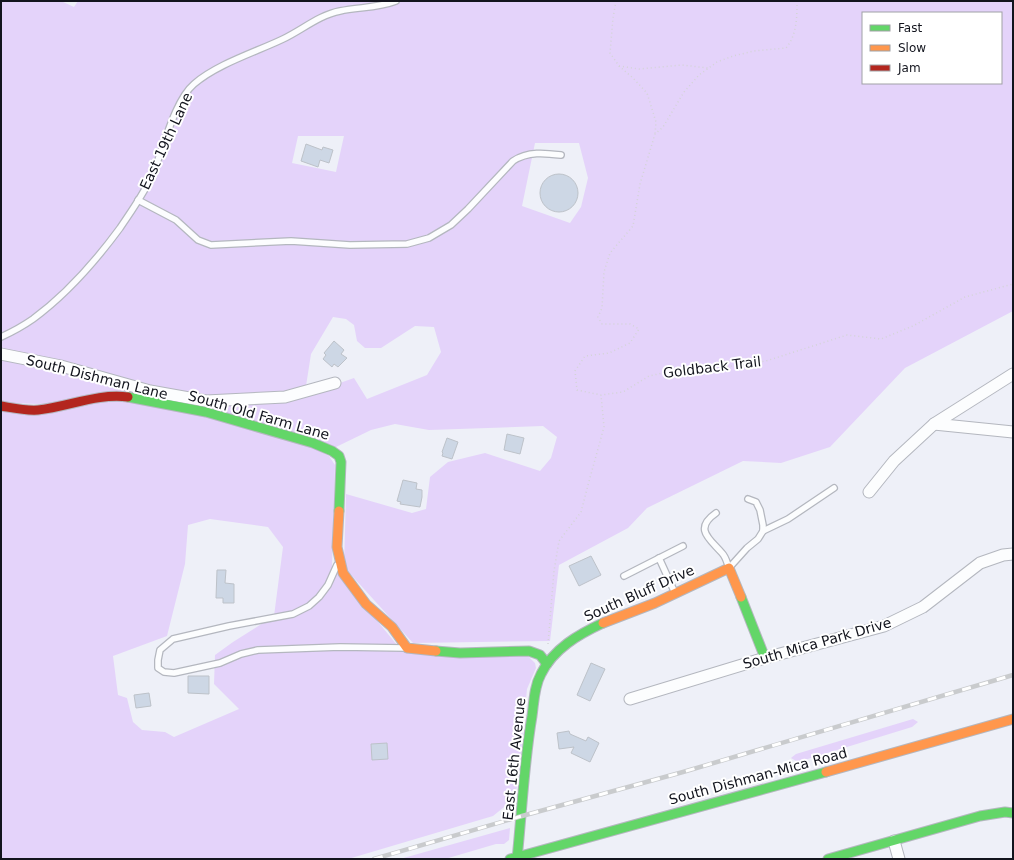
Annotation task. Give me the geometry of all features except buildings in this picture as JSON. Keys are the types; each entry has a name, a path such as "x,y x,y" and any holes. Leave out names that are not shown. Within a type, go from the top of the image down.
{"street":[{"name":"South Dishman Lane","path":"1,354 61,366 150,392 206,401 285,397 335,383"},
{"path":"869,492 894,461 934,424 1013,374"},
{"name":"South Old Farm Lane","path":"1,406 21,410 38,410 109,396 126,397 206,412 313,443 332,451 339,456 341,462 337,547 338,560 343,573 366,604 392,627 407,648"},
{"path":"934,424 1013,432"},
{"name":"South Mica Park Drive","path":"630,699 766,658 884,626 923,607 980,563 1003,555 1013,554"},
{"path":"729,568 766,658"},
{"name":"South Bluff Drive","path":"547,664 560,648 592,627 653,604 729,568"},
{"path":"407,648 460,653 535,652 542,656 547,664"},
{"name":"East 16th Avenue","path":"515,858 536,688 540,674 547,664"},
{"name":"South Dishman-Mica Road","path":"515,858 1013,719"},
{"path":"828,859 980,816 1005,812 1013,813"},
{"path":"894,841 899,859"}],"lane":[{"name":"East 19th Lane","path":"1,337 31,320 61,297 105,248 138,200 154,172 182,99 194,84 217,68 284,38 330,14 340,11 372,8 396,1"},
{"path":"138,200 176,220 198,240 211,245 291,241 350,245 412,244 429,238 451,225 462,216 517,158 538,153 561,155"},
{"path":"763,531 788,519 834,488"},
{"path":"716,513 706,522 704,526 705,531 711,543 723,554 729,568 747,548 758,539 763,531 760,510 756,502 748,499"},
{"path":"624,576 683,546"},
{"path":"659,558 675,594"},
{"path":"338,560 328,585 319,597 309,606 293,614 229,626 173,639 160,650 158,668 164,672 174,673 220,663 241,654 258,650 340,647 407,648"}],"path":[{"path":"616,1 610,53 619,66 647,93 656,122 655,134"},
{"name":"Goldback Trail","path":"797,1 797,19 794,34 792,42 786,48 754,51 717,62 699,76 684,92 664,127 655,134 640,184 633,226 610,253 604,272 602,308 598,317 602,324 630,324 639,329 630,343 609,352 585,356 575,371 577,390 601,395 624,392 649,376 677,370 711,369 766,361 847,335 882,339 913,326 965,297 1013,284"},
{"path":"619,66 639,69 682,65 709,68"},
{"path":"547,664 550,607 559,541 581,512 604,427 601,395"}],"shaded area":[{"path":"1,1 61,1 74,7 78,1 1013,1 1013,311 905,368 830,447 781,463 743,461 647,508 628,528 559,565 550,641 413,643 344,567 346,494 412,513 426,509 430,477 448,462 485,453 540,471 551,458 557,437 543,426 429,430 395,424 371,430 336,447 150,398 38,404 1,401","holes":["298,136 344,136 336,172 292,163","535,143 579,143 588,178 581,207 570,223 522,206","333,317 346,319 354,325 357,341 365,348 381,348 415,326 434,327 441,352 427,375 367,399 354,378 309,394 306,386 311,354"]},
{"path":"110,399 194,413 312,447 329,456 335,465 332,566 402,651 528,656 535,663 536,668 527,689 518,783 514,799 493,816 348,859 1,859 1,412","holes":["210,519 268,527 283,547 274,616 215,655 214,684 239,709 174,737 165,732 142,730 133,722 127,698 118,695 113,656 167,636 185,564 188,525"]},
{"path":"913,719 918,722 912,727 798,762 791,758 796,754"},
{"path":"510,828 509,840 504,844 496,844 445,859 400,859"}],"railway":[{"path":"374,859 522,816 683,772 1013,675"}],"traffic: fast":[{"path":"128,397 206,412 313,443 332,451 339,456 341,462 339,511"},
{"path":"741,597 765,658"},
{"path":"517,859 527,751 537,684 541,674 552,657 576,637 603,623"},
{"path":"436,651 460,653 529,651 540,655 547,664"},
{"path":"510,859 826,772"},
{"path":"828,859 980,816 1005,812 1013,813"}],"traffic: slow":[{"path":"339,511 337,547 343,573 366,604 392,627 407,648 436,651"},
{"path":"603,623 655,603 729,568 741,597"},
{"path":"826,772 1013,719"}],"traffic: jam":[{"path":"1,406 24,410 38,410 105,397 128,397"}]}
